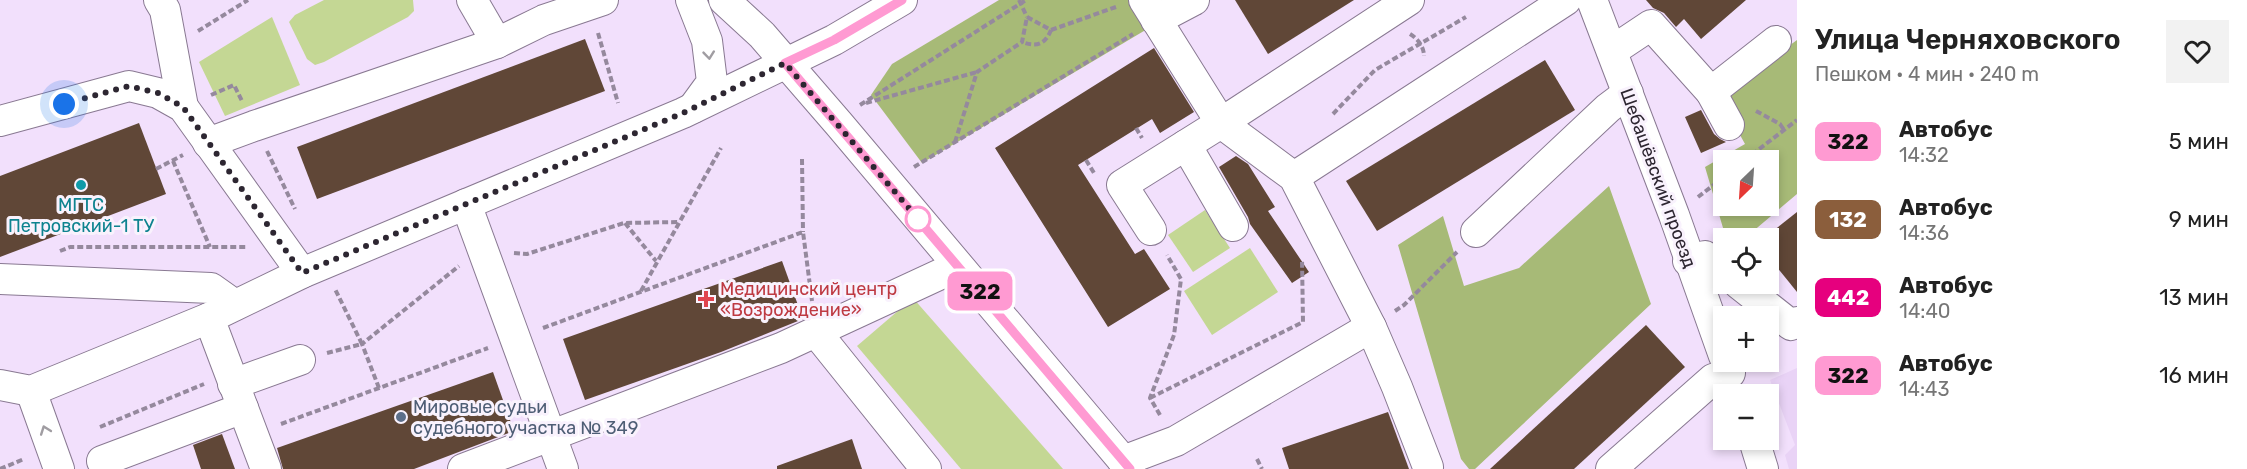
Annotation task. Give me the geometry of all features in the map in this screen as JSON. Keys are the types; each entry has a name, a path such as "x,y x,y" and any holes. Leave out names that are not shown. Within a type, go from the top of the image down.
{"street":[{"path":"159,0 165,10 183,107 208,143 313,268"},
{"path":"472,0 497,43"},
{"path":"691,0 707,41 712,82 693,108"},
{"path":"724,0 762,35 1127,465 1176,441 1371,327"},
{"path":"0,385 31,392 209,318 313,268 693,108 834,40 902,0"},
{"path":"1194,0 1142,8 1221,123 1294,177 1371,327 1428,467"},
{"path":"1151,230 1122,185 1409,0"},
{"path":"1294,177 1566,0"},
{"name":"Шебашёвский проезд","path":"1592,0 1674,215 1713,327"},
{"path":"208,143 497,43 544,20 597,3"},
{"path":"1612,51 1651,25 1711,92 1729,126"},
{"path":"1711,92 1776,41"},
{"path":"0,121 129,86 158,93 183,107"},
{"path":"1476,232 1608,108 1628,93"},
{"path":"1186,145 1233,226"},
{"path":"466,204 480,248 563,469"},
{"path":"1689,261 1705,256 1713,262"},
{"path":"464,469 781,348 958,266"},
{"path":"0,279 211,288 235,305"},
{"path":"1751,294 1795,330"},
{"path":"209,318 266,469"},
{"path":"816,332 919,466"},
{"path":"102,460 240,400 300,360"},
{"path":"1611,469 1713,379 1727,372"},
{"path":"31,392 60,469"},
{"path":"1757,450 1763,469"}],"path":[{"path":"194,33 248,0"},
{"path":"1020,2 1027,17 1022,42 977,72 860,105 1020,2 1026,0"},
{"path":"597,3 618,103"},
{"path":"1027,17 1051,30 1142,8"},
{"path":"913,168 955,142 1142,8"},
{"path":"1326,121 1375,70 1466,16"},
{"path":"1382,18 1416,38 1424,51 1423,93"},
{"path":"1022,42 1035,46 1043,43 1051,30"},
{"path":"955,142 977,72"},
{"path":"234,85 299,217"},
{"path":"1758,150 1797,120"},
{"path":"640,292 721,148"},
{"path":"802,159 803,232 816,332"},
{"path":"173,160 210,247"},
{"path":"300,360 362,344 480,248 527,254 624,223 679,222"},
{"path":"624,223 657,262"},
{"path":"1150,398 1174,335 1181,279 1151,230"},
{"path":"93,430 240,400 379,388 803,232"},
{"path":"1371,327 1404,305 1476,232"},
{"path":"50,256 70,247 254,247"},
{"path":"1150,398 1302,322 1302,251"},
{"path":"313,268 362,344 379,388"},
{"path":"1150,398 1176,441"},
{"path":"1257,459 1262,469"},
{"path":"16,462 18,469"}],"shaded area":[{"path":"1797,368 1797,469 1789,469 1785,455 1795,445 1779,403 1779,384 1772,384 1770,380"}],"green space":[{"path":"324,0 413,0 414,11 408,17 315,65 307,59 289,22 295,15"},
{"path":"999,0 1196,0 922,163 871,95 892,64"},
{"path":"272,17 300,85 225,116 199,62"},
{"path":"1797,40 1797,194 1779,209 1779,150 1735,150 1745,144 1719,97"},
{"path":"1713,162 1713,194 1705,167"},
{"path":"1609,186 1651,304 1475,469 1469,469 1461,459 1398,245 1443,216 1464,286 1519,268"},
{"path":"1205,210 1230,248 1193,272 1168,235"},
{"path":"1719,216 1771,216 1757,228 1723,228"},
{"path":"1250,248 1278,292 1212,335 1184,291"},
{"path":"913,298 1063,469 961,469 857,346"}],"building":[{"path":"1235,0 1354,0 1268,54"},
{"path":"1646,0 1746,0 1701,39 1684,19 1676,27 1664,13 1653,8"},
{"path":"585,39 605,91 317,199 297,147"},
{"path":"1154,48 1194,112 1160,133 1152,119 1078,165 1135,254 1144,249 1170,289 1108,327 995,148"},
{"path":"1545,60 1575,110 1377,231 1346,181"},
{"path":"1701,110 1714,134 1726,142 1701,153 1685,117"},
{"name":"МГТС Петровский-1 ТУ","path":"139,123 166,194 0,257 0,176"},
{"path":"1236,156 1248,164 1275,207 1268,211 1309,272 1292,283 1250,224 1219,167"},
{"path":"1797,212 1797,292 1779,270 1779,228 1777,228"},
{"path":"782,261 803,319 721,352 585,400 563,339"},
{"path":"1646,325 1685,367 1574,469 1490,469"},
{"path":"493,372 514,431 414,469 283,469 277,448"},
{"path":"1388,412 1409,469 1289,469 1282,448"},
{"path":"222,434 235,469 201,469 193,445"},
{"path":"852,439 862,469 777,469 777,466"}],"bus line":[{"name":"322","path":"902,0 834,40 785,63 1130,469"}],"place":[{"name":"МГТС Петровский-1 ТУ","path":"81,185"},
{"name":"Медицинский центр «Возрождение»","path":"706,299"},
{"name":"Мировые судьи судебного участка № 349","path":"401,417"}],"route":[{"path":"64,104 129,86 158,93 183,107 302,273 683,113 785,63 918,219"}]}
